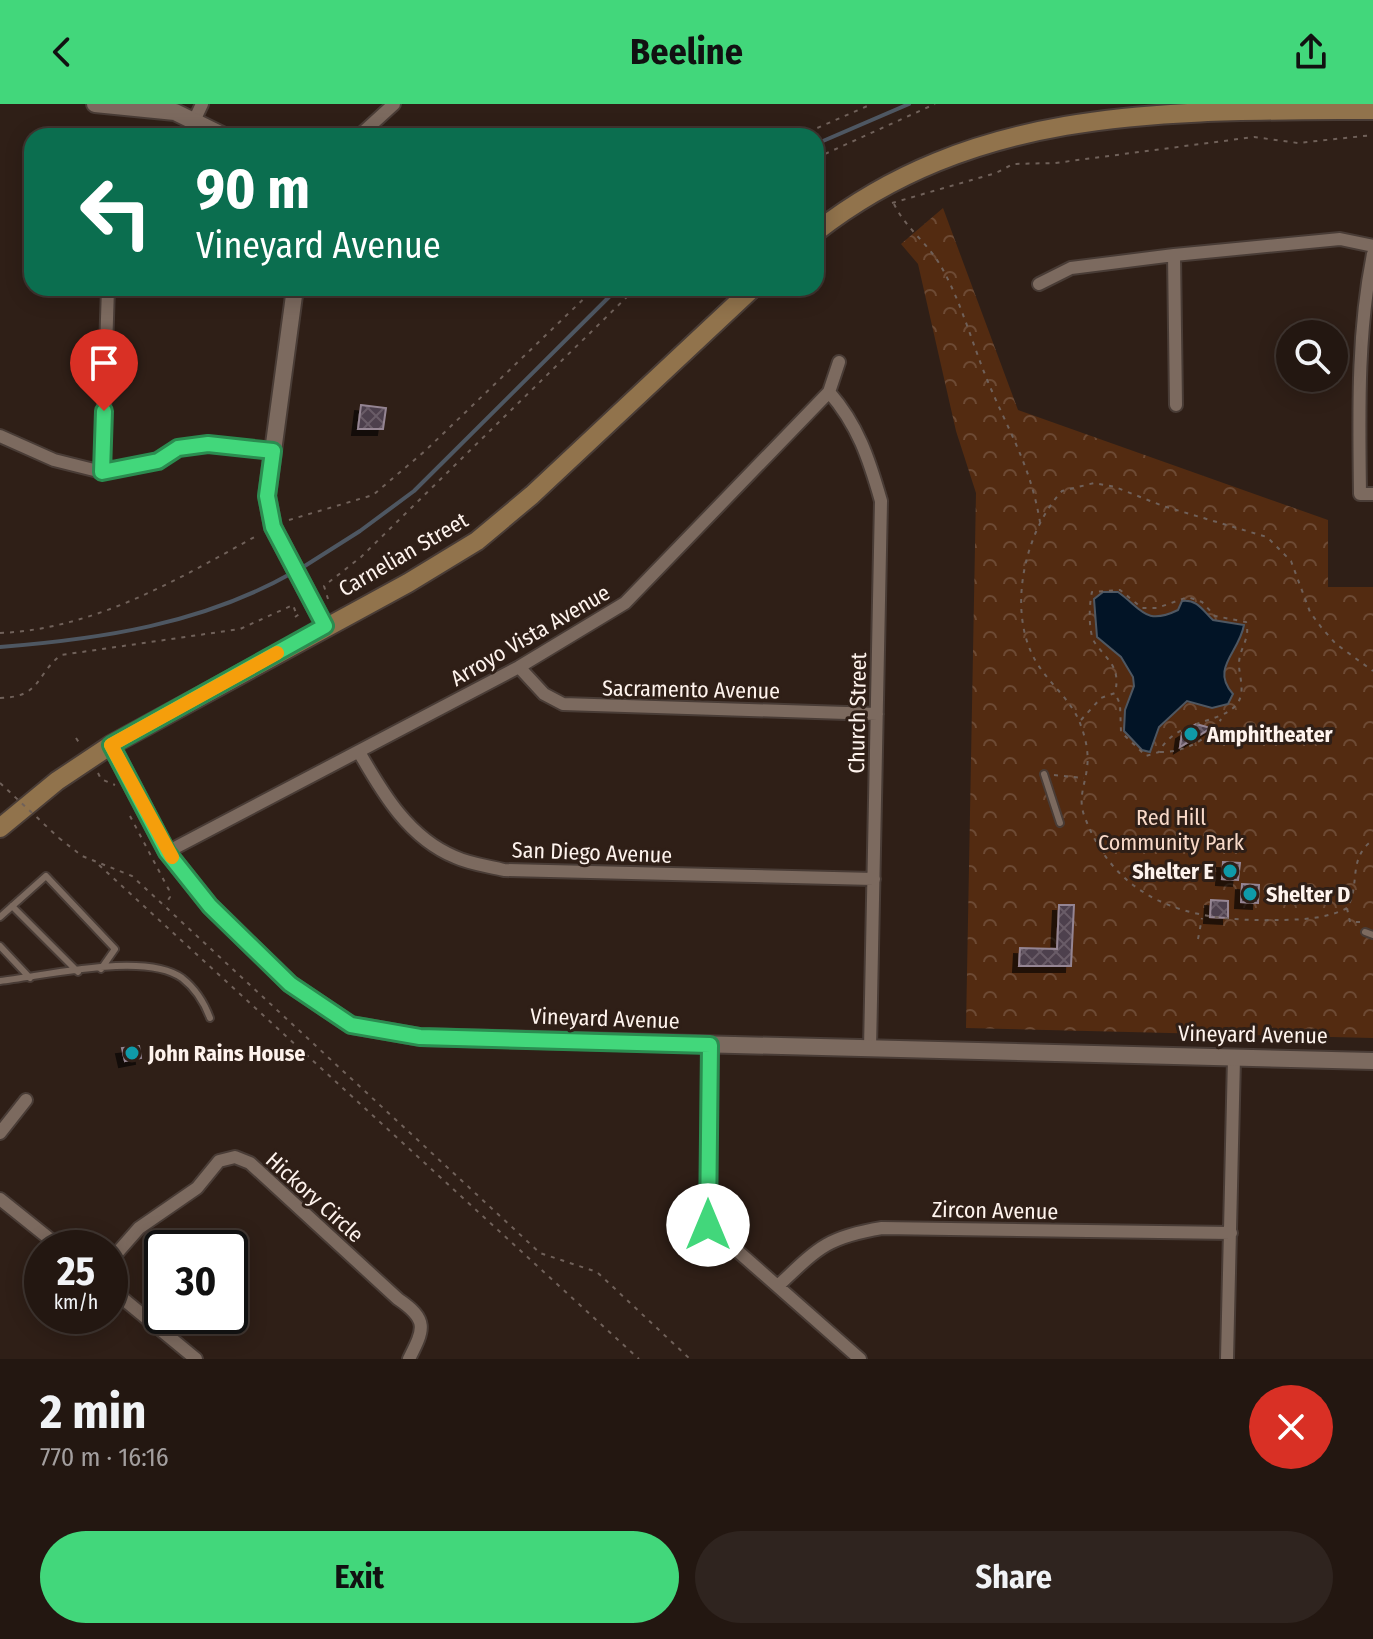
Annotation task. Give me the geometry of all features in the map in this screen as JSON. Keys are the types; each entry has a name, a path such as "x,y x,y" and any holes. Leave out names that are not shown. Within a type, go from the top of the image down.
{"main road":[{"path":"824,226 882,186 946,155 1012,130 1056,121 1170,112 1373,110"},
{"name":"Carnelian Street","path":"111,745 408,583 477,541 532,495 744,296"},
{"path":"0,828 57,781 111,745"}],"street":[{"path":"95,104 175,112 208,128"},
{"path":"194,121 202,104"},
{"path":"368,128 394,104"},
{"path":"1039,284 1071,268 1174,255 1340,239 1373,246"},
{"path":"1367,494 1360,361 1363,306 1373,254"},
{"path":"1174,255 1176,405"},
{"path":"102,472 108,296"},
{"path":"294,296 267,496 273,527 308,599 325,626"},
{"name":"Arroyo Vista Avenue","path":"167,852 519,667 625,603 829,392 839,362"},
{"name":"Church Street","path":"829,392 850,415 865,447 881,501 870,1049"},
{"path":"0,436 54,460 102,472 158,461 178,448 208,444 273,451"},
{"name":"Sacramento Avenue","path":"519,667 544,694 563,704 877,714"},
{"name":"Vineyard Avenue","path":"111,745 167,852 210,906 290,984 351,1025 420,1037 1373,1061"},
{"name":"San Diego Avenue","path":"359,752 385,797 415,831 455,857 504,870 874,879"},
{"path":"710,1045 708,1225 860,1359"},
{"path":"1227,1359 1234,1058"},
{"path":"0,1133 26,1100"},
{"name":"Hickory Circle","path":"128,1241 139,1228 197,1188 219,1161 235,1157 250,1163 398,1299 416,1311 422,1325 420,1340 409,1359"},
{"path":"0,1199 39,1230"},
{"name":"Zircon Avenue","path":"778,1286 810,1256 841,1235 882,1228 1231,1233"},
{"path":"128,1303 196,1359"}],"lane":[{"path":"1044,774 1060,823"},
{"path":"0,917 46,876 115,949 101,969"},
{"path":"12,906 78,972"},
{"path":"1365,932 1373,935"},
{"path":"0,946 30,978"},
{"path":"0,981 101,969 153,967 181,977 202,999 210,1018"}],"path":[{"path":"817,128 872,104"},
{"path":"824,154 935,104"},
{"path":"892,203 996,173 1013,164 1055,163 1254,137 1298,143 1373,135"},
{"path":"882,186 901,219 938,261 956,299 987,379 1025,458 1040,523"},
{"path":"0,633 38,631 152,593 300,515 373,495 425,451 587,296"},
{"path":"324,586 361,557 628,296"},
{"path":"1347,908 1330,914 1283,920 1202,917 1180,912 1142,892 1111,864 1098,847 1082,811 1087,752 1080,721 1033,656 1026,637 1023,581 1040,523 1062,491 1094,483 1200,518 1252,530 1274,542 1291,561 1310,612 1328,635 1373,671"},
{"path":"1120,590 1135,605 1147,609 1181,598 1195,598 1215,616 1241,619 1247,626 1239,665 1241,694 1238,704 1222,718 1216,730 1178,753 1159,752 1146,756 1125,737 1115,693 1118,675 1108,656 1095,643 1092,631 1092,592 1120,590"},
{"path":"0,698 24,694 36,687 61,655 240,629 293,605 297,615"},
{"path":"1080,721 1101,698 1115,693"},
{"path":"1159,752 1164,742 1199,720 1222,718"},
{"path":"1044,774 1085,778"},
{"path":"101,779 115,785"},
{"path":"0,783 59,838 98,864 639,1359"},
{"path":"128,811 169,890 170,897 164,906"},
{"path":"1369,922 1350,922 1347,908 1352,898 1355,862 1373,840"},
{"path":"98,864 132,876 540,1253 597,1272 690,1359"},
{"path":"1198,939 1202,917"}],"green space":[{"name":"Red Hill Community Park","path":"943,208 1018,410 1328,520 1328,587 1373,587 1373,1038 966,1028 976,493 956,431 918,264 901,244"}],"water":[{"path":"1103,592 1118,592 1151,616 1167,615 1178,610 1182,601 1188,601 1200,606 1213,620 1244,625 1225,668 1224,676 1233,694 1228,704 1212,708 1187,701 1159,727 1150,752 1142,750 1124,731 1125,710 1134,686 1133,677 1121,657 1097,637 1094,599"}],"building":[{"path":"361,405 386,408 383,429 358,429"},
{"name":"Amphitheater","path":"1196,724 1211,728 1180,747 1182,733"},
{"name":"Shelter E","path":"1223,862 1240,863 1238,880 1222,879"},
{"name":"Shelter D","path":"1242,884 1259,885 1258,903 1241,902"},
{"path":"1211,900 1228,901 1228,918 1210,917"},
{"path":"1059,905 1074,905 1071,966 1019,966 1020,948 1057,949"},
{"name":"John Rains House","path":"139,1046 141,1058 125,1061 122,1048"}],"waterway":[{"path":"824,141 909,104"},
{"path":"300,569 360,531 414,491 610,296"},
{"path":"0,647 113,634 187,617 223,605 292,573"}],"slow traffic":[{"path":"172,857 111,745 277,653"}],"place":[{"name":"Amphitheater","path":"1191,734"},
{"name":"Shelter E","path":"1230,871"},
{"name":"Shelter D","path":"1250,894"},
{"name":"John Rains House","path":"132,1053"}],"route":[{"path":"104,411 102,472 158,461 178,448 208,444 273,451 267,496 273,527 308,599 325,626 111,745 167,852 210,906 290,984 319,1007 351,1025 420,1037 710,1045 708,1225"}]}
